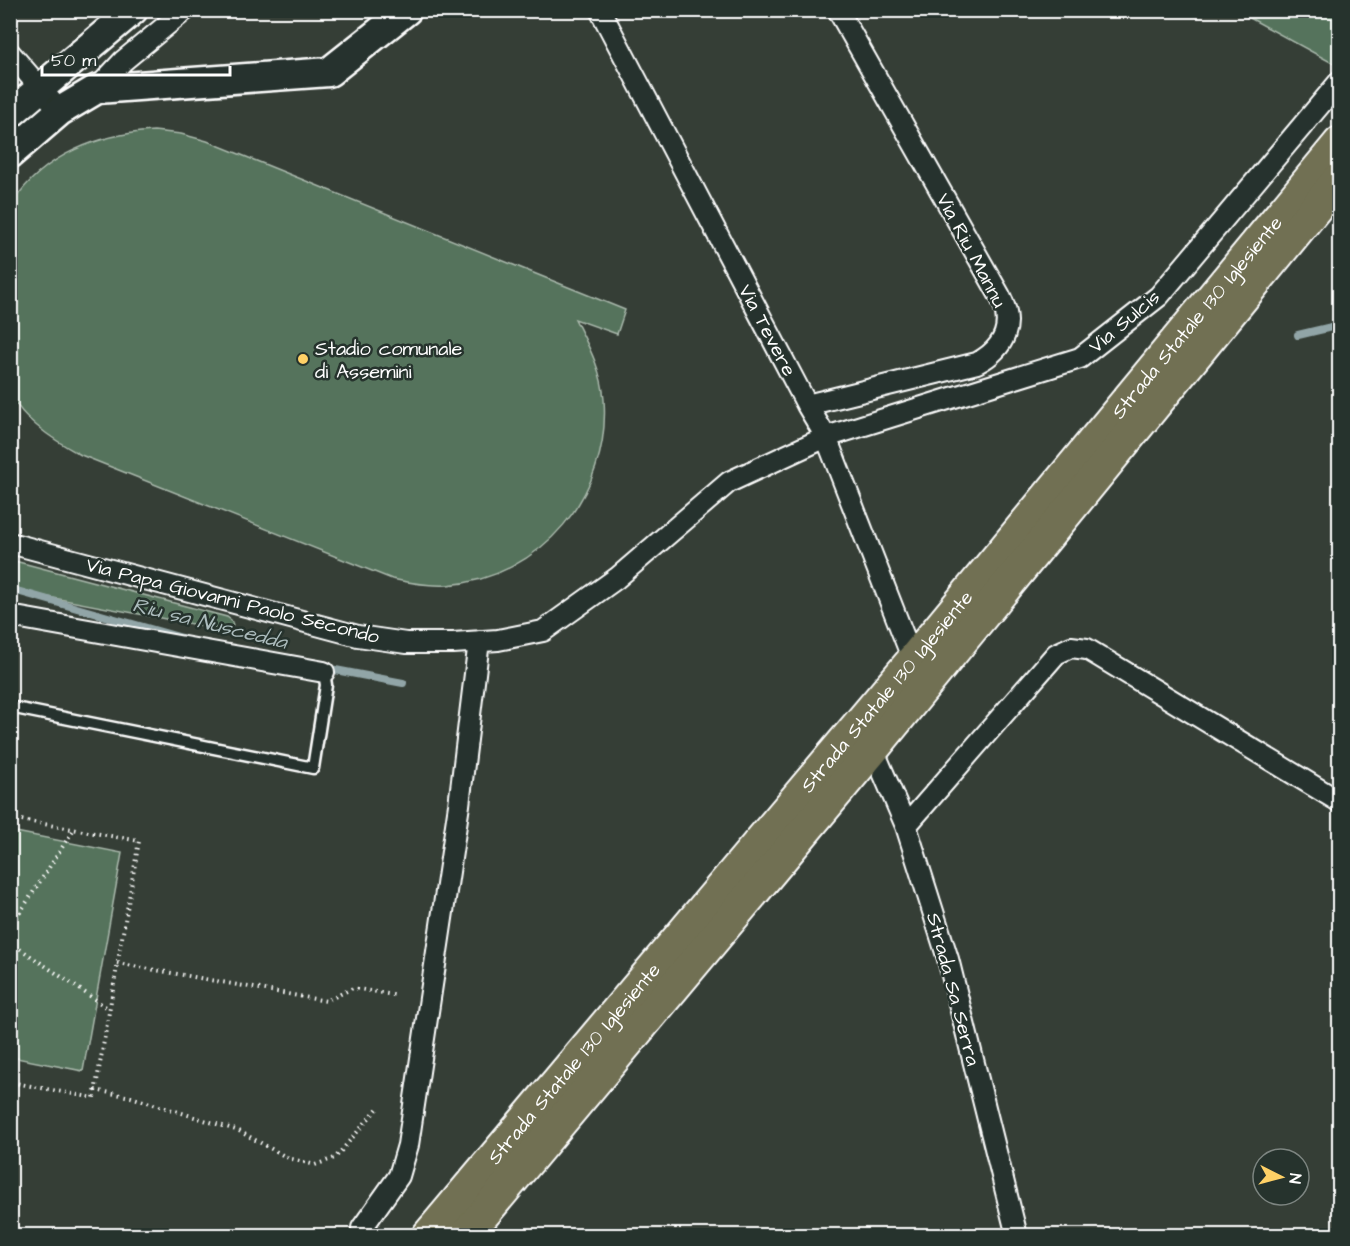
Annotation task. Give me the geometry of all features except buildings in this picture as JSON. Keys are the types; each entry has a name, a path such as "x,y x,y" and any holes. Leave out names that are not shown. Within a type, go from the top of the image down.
{"main road":[{"name":"Strada Statale 130 Iglesiente","path":"428,1236 913,660 1340,143"},
{"name":"Strada Statale 130 Iglesiente","path":"465,1236 873,749 1340,178"}],"street":[{"path":"10,114 133,10"},
{"path":"10,154 60,111 97,89 123,61 185,10"},
{"path":"97,89 329,72 407,10"},
{"name":"Via Tevere","path":"600,10 807,405 826,437 913,660"},
{"name":"Via Riu Mannu","path":"807,405 977,363 998,348 1005,336 1008,322 1006,308 1000,296 838,10"},
{"path":"10,53 60,111"},
{"name":"Via Sulcis","path":"826,437 1080,358 1159,296 1340,81"},
{"name":"Via Papa Giovanni Paolo Secondo","path":"10,543 358,636 406,643 498,640 543,631 617,578 729,482 826,437"},
{"path":"10,616 324,672"},
{"path":"362,1228 399,1176 408,1145 459,805 479,641"},
{"path":"906,826 1056,654 1071,647 1080,646 1340,802"},
{"name":"Strada Sa Serra","path":"873,749 906,826 948,959 1017,1236"}],"lane":[{"path":"10,707 313,768 326,685 324,672"}],"path":[{"path":"10,818 140,841 93,1098 10,1082"},
{"path":"10,928 74,829"},
{"path":"10,942 109,1010"},
{"path":"117,963 326,1001 353,988 394,995"},
{"path":"95,1090 131,1098 239,1131 288,1158 315,1165 334,1158 376,1109"}],"green space":[{"path":"1237,11 1339,11 1339,61 1336,65"},
{"name":"Stadio comunale di Assemini","path":"154,131 181,134 207,141 625,310 617,334 575,319 594,358 603,389 603,435 596,468 582,498 563,525 540,548 512,566 481,579 447,585 426,585 392,579 81,455 52,438 25,415 12,397 9,379 11,206 26,185 57,159 94,142 133,133"},
{"path":"11,560 227,617 233,625 229,630 224,630 11,590"},
{"path":"11,831 122,853 83,1071 11,1057"}],"waterway":[{"name":"Riu sa Nuscedda","path":"1298,335 1340,325"},
{"name":"Riu sa Nuscedda","path":"10,589 182,638"},
{"name":"Riu sa Nuscedda","path":"325,668 403,683"}],"place":[{"name":"Stadio comunale di Assemini","path":"303,359"}]}
